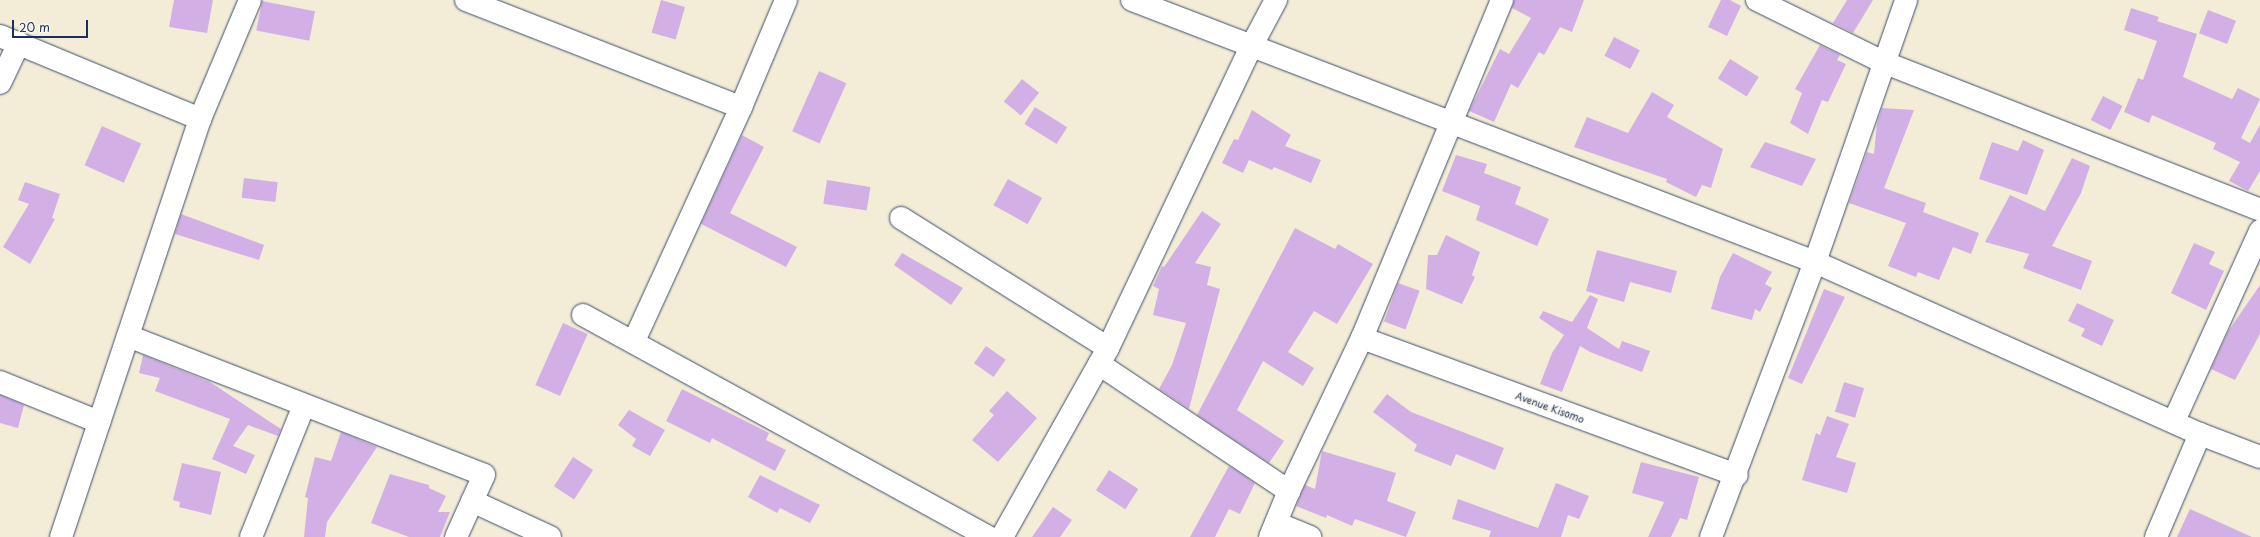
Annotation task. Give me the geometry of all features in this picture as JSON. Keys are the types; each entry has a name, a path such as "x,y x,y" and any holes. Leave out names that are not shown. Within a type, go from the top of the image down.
{"street":[{"path":"62,537 200,119 250,0"},
{"path":"466,0 741,107"},
{"path":"634,341 741,107 786,0"},
{"path":"1132,0 1815,262 2174,421 2200,434 2260,457"},
{"path":"1002,537 1103,356 1252,45 1276,0"},
{"path":"1310,537 1273,530 1289,491 1362,338 1450,121 1502,0"},
{"path":"1757,0 1883,62 2260,210"},
{"path":"1711,537 1737,475 1815,262 1883,62 1906,0"},
{"path":"0,83 10,39 200,119"},
{"path":"901,218 1103,356 1289,491"},
{"path":"2174,421 2260,231"},
{"path":"583,315 634,341 989,537"},
{"path":"128,336 484,475 456,537"},
{"name":"Avenue Kisomo","path":"1362,338 1737,475"},
{"path":"0,382 99,422"},
{"path":"251,537 304,405"},
{"path":"2156,537 2200,434"},
{"path":"472,501 550,537"}],"building":[{"path":"174,0 213,0 207,33 169,27"},
{"path":"661,0 685,7 676,40 652,33"},
{"path":"1514,0 1584,0 1572,32 1560,27 1544,55 1539,52 1518,88 1511,84 1494,122 1469,111 1500,49 1509,54 1531,18 1512,8"},
{"path":"1721,0 1730,0 1741,6 1727,36 1708,27"},
{"path":"1847,0 1873,0 1853,33 1833,23"},
{"path":"262,1 315,11 309,41 256,30"},
{"path":"2131,8 2159,17 2157,21 2197,34 2183,77 2232,99 2238,88 2260,99 2241,138 2250,143 2260,125 2260,171 2248,191 2229,181 2240,162 2213,149 2216,143 2152,115 2149,123 2124,112 2138,78 2143,80 2157,41 2124,30"},
{"path":"2208,10 2236,21 2227,44 2199,33"},
{"path":"1614,37 1640,50 1630,69 1604,56"},
{"path":"1820,45 1840,55 1837,60 1846,64 1828,102 1822,100 1808,134 1790,123 1802,93 1795,89"},
{"path":"1730,59 1759,77 1747,97 1718,79"},
{"path":"819,71 846,83 820,143 792,131"},
{"path":"1022,79 1039,93 1021,115 1004,102"},
{"path":"1652,92 1674,105 1667,117 1723,149 1711,188 1702,185 1696,197 1666,182 1667,179 1574,147 1587,117 1628,133"},
{"path":"2103,96 2123,106 2110,130 2091,120"},
{"path":"1035,107 1067,127 1057,144 1024,124"},
{"path":"1882,108 1914,110 1884,188 1926,203 1923,212 1979,233 1971,254 1953,247 1939,280 1918,272 1916,277 1888,266 1906,223 1849,203 1867,152 1874,154 1877,123"},
{"path":"1252,110 1291,135 1285,146 1321,160 1311,183 1274,167 1272,170 1249,160 1243,173 1222,163 1234,139 1238,140"},
{"path":"102,126 141,143 124,183 85,165"},
{"path":"742,135 764,147 730,213 797,247 786,267 701,224"},
{"path":"2023,140 2044,150 2027,195 1979,179 1992,142 2018,151"},
{"path":"1765,142 1816,159 1802,186 1750,167"},
{"path":"1456,155 1487,164 1484,173 1521,187 1515,204 1549,219 1537,246 1476,220 1480,206 1442,191"},
{"path":"2072,158 2090,166 2081,193 2052,246 2092,261 2081,290 2023,268 2029,254 1985,242 2010,195 2045,211"},
{"path":"244,178 278,182 275,202 242,198"},
{"path":"1008,179 1042,198 1028,224 993,205"},
{"path":"827,180 870,187 867,211 823,204"},
{"path":"25,182 60,194 52,218 55,219 30,264 3,247 29,204 18,200"},
{"path":"1202,211 1221,224 1195,263 1211,267 1207,285 1220,289 1189,409 1159,389 1172,365 1186,323 1153,315 1159,289 1153,286 1162,266 1164,267"},
{"path":"181,214 264,245 259,260 175,234"},
{"path":"1295,228 1335,249 1338,244 1373,264 1337,324 1314,311 1288,352 1314,368 1303,386 1263,361 1237,410 1284,441 1269,463 1197,415"},
{"path":"1446,235 1480,252 1472,275 1475,277 1462,304 1426,289 1428,255 1437,255"},
{"path":"2194,243 2215,252 2209,264 2224,271 2206,310 2171,293"},
{"path":"1597,250 1677,271 1671,293 1630,282 1624,302 1586,291"},
{"path":"902,253 963,288 951,305 894,265"},
{"path":"1733,253 1772,272 1765,284 1772,288 1760,312 1755,309 1752,320 1711,309 1720,277"},
{"path":"1398,283 1420,291 1406,329 1384,322"},
{"path":"2260,285 2260,334 2235,380 2211,369 2229,330"},
{"path":"1824,289 1845,297 1802,384 1788,378"},
{"path":"1590,295 1598,299 1587,328 1619,349 1622,341 1650,351 1642,372 1590,352 1580,346 1562,392 1540,384 1552,353 1564,335 1539,318 1543,311 1572,322"},
{"path":"2077,303 2114,320 2102,346 2081,336 2085,329 2068,321"},
{"path":"563,323 588,334 560,396 535,385"},
{"path":"986,346 1006,360 994,377 974,363"},
{"path":"143,355 210,382 281,429 278,436 248,425 233,446 255,455 246,474 212,459 230,419 155,391 160,378 139,373"},
{"path":"1844,382 1864,388 1855,418 1835,412"},
{"path":"682,389 769,433 766,440 786,450 775,471 712,438 710,443 666,421"},
{"path":"1007,391 1037,418 998,462 972,440 994,415 989,411"},
{"path":"1387,394 1411,412 1504,448 1495,470 1456,454 1451,466 1414,451 1417,445 1373,412"},
{"path":"0,395 24,405 18,428 0,423"},
{"path":"629,410 665,430 650,456 632,446 636,439 618,425"},
{"path":"1827,416 1849,424 1836,457 1856,463 1847,493 1802,480 1816,433 1820,435"},
{"path":"341,432 377,447 327,522 325,537 304,537 308,498 305,497 315,457 331,461"},
{"path":"1322,451 1396,473 1387,501 1416,512 1406,537 1355,519 1352,526 1327,515 1326,518 1296,506 1305,485 1315,489"},
{"path":"573,457 593,470 574,499 554,486"},
{"path":"1641,462 1699,477 1687,520 1680,518 1671,537 1648,537 1664,502 1632,493"},
{"path":"182,463 221,472 211,515 179,507 180,502 173,500"},
{"path":"1229,466 1255,483 1240,514 1229,509 1215,537 1190,537"},
{"path":"1109,470 1138,489 1125,509 1096,490"},
{"path":"390,474 429,485 429,488 446,496 438,512 450,512 440,537 409,537 371,523"},
{"path":"760,475 820,505 810,523 780,508 777,513 748,497"},
{"path":"1556,483 1589,496 1579,519 1568,515 1561,537 1489,537 1491,531 1452,519 1458,499 1538,528"},
{"path":"1053,507 1072,520 1060,537 1032,537"},
{"path":"2190,509 2252,537 2177,537"}]}
